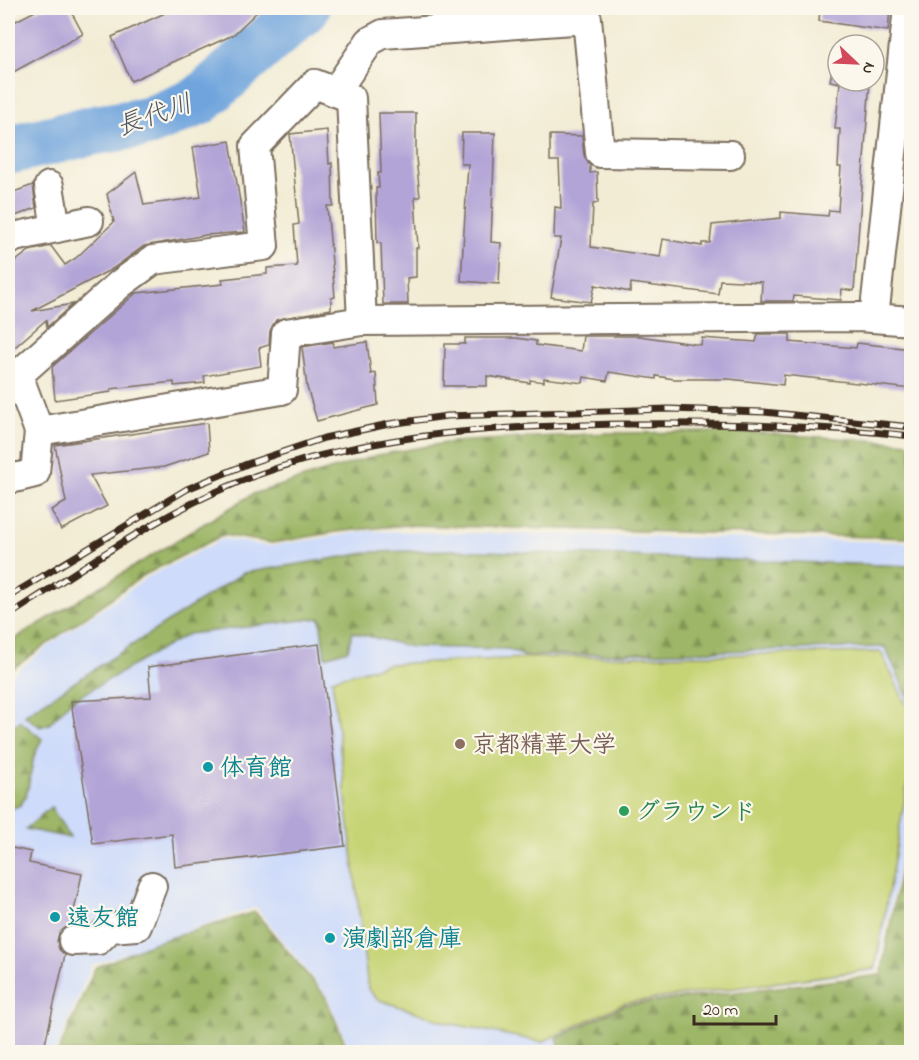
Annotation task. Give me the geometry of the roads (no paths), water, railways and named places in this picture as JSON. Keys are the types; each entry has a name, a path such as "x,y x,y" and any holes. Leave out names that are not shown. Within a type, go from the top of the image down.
{"street":[{"path":"874,318 905,90 908,8"},
{"path":"335,92 370,41 382,34 587,19 600,153 730,155"},
{"path":"10,481 35,472 39,431 18,375 120,284 153,260 264,246 255,146 315,84 351,98 362,321"},
{"path":"49,186 56,228"},
{"path":"8,241 14,237 89,222"},
{"path":"39,431 282,390 286,333 362,321 874,318 912,321"},
{"path":"74,941 98,940 110,928 137,926 152,886"}],"waterway":[{"name":"長代川","path":"8,150 95,130 148,122 199,101 305,8"}],"railway":[{"path":"8,597 187,489 247,464 324,438 389,424 447,416 668,409 764,412 912,427"},
{"path":"8,616 130,538 193,503 260,474 349,449 441,434 580,425 733,424 841,429 912,436"}],"place":[{"name":"京都精華大学","path":"460,744"},
{"name":"体育館","path":"208,767"},
{"name":"グラウンド","path":"624,811"},
{"name":"遠友館","path":"55,917"},
{"name":"演劇部倉庫","path":"330,938"}]}
